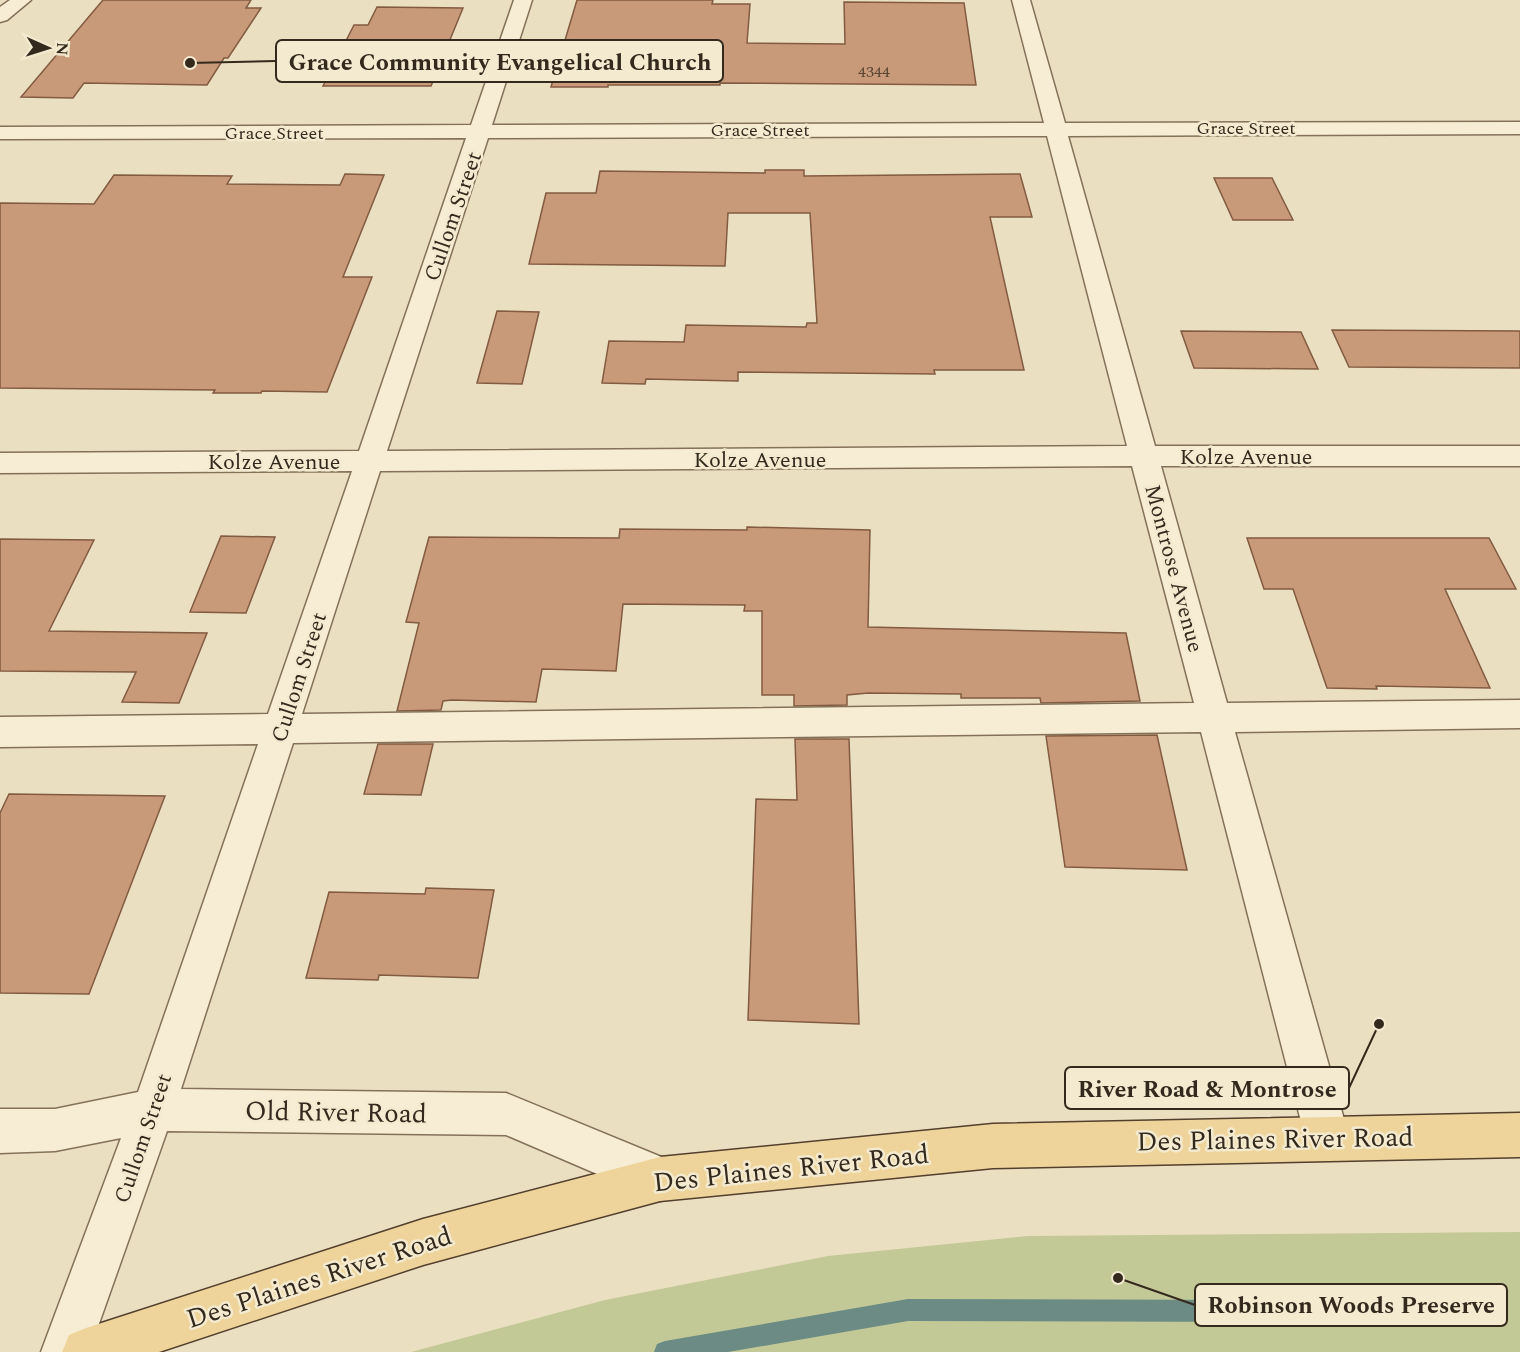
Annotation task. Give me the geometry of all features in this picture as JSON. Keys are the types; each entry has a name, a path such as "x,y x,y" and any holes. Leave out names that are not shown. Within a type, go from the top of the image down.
{"main road":[{"name":"Des Plaines River Road","path":"86,1352 423,1242 660,1179 993,1146 1327,1137 1520,1135"}],"street":[{"path":"0,16 22,0"},
{"name":"Cullom Street","path":"65,1352 153,1110 523,0"},
{"name":"Montrose Avenue","path":"1021,0 1327,1137"},
{"name":"Grace Street","path":"0,133 1520,128"},
{"name":"Kolze Avenue","path":"0,463 1520,456"},
{"path":"0,732 1520,714"},
{"name":"Old River Road","path":"0,1131 55,1130 153,1110 506,1114 660,1179"}],"green space":[{"path":"1520,1232 1520,1352 411,1352 605,1300 828,1256 1028,1236"}],"building":[{"path":"103,0 251,0 246,8 261,8 207,85 84,83 73,98 21,97"},
{"path":"577,0 713,0 712,4 750,4 747,43 845,44 844,2 964,3 976,85 720,83 720,85 551,87"},
{"path":"377,7 463,8 431,86 323,86 354,25 368,25"},
{"path":"765,170 804,170 804,176 1020,174 1032,217 990,217 1024,370 934,370 935,374 738,372 738,381 646,379 645,384 602,383 609,341 684,342 686,325 806,327 807,323 817,323 810,213 728,213 725,266 529,264 546,193 596,193 600,171 765,173"},
{"path":"345,174 384,175 343,277 372,277 327,392 213,393 215,390 0,388 0,203 94,204 114,175 232,176 227,184 340,185"},
{"path":"1214,178 1272,178 1293,220 1233,220"},
{"path":"497,311 539,312 522,384 477,383"},
{"path":"1332,330 1520,331 1520,368 1349,367"},
{"path":"1181,331 1301,332 1318,369 1194,368"},
{"path":"747,527 870,530 868,627 1126,633 1140,701 1041,703 1040,698 961,698 961,694 868,693 847,695 847,705 794,706 794,695 762,695 762,611 744,611 745,605 623,604 616,671 542,669 536,702 452,700 443,701 441,710 397,711 419,623 406,622 429,537 619,538 620,529 747,530"},
{"path":"221,536 275,537 246,613 190,612"},
{"path":"1247,538 1489,538 1516,589 1445,589 1490,688 1376,686 1377,689 1327,688 1293,589 1264,589"},
{"path":"0,539 94,540 49,631 207,633 179,703 122,702 136,672 0,671"},
{"path":"1157,735 1187,870 1065,867 1046,736"},
{"path":"795,739 849,739 859,1024 748,1020 756,799 797,800"},
{"path":"378,744 433,744 421,795 364,794"},
{"path":"9,794 165,796 89,994 0,993 0,813"},
{"path":"426,888 494,890 478,978 379,975 378,980 306,978 329,892 425,894"}],"waterway":[{"path":"665,1352 908,1310 1304,1311"}],"place":[{"name":"Grace Community Evangelical Church","path":"190,63"},
{"name":"River Road & Montrose","path":"1379,1024"},
{"name":"Robinson Woods Preserve","path":"1118,1278"}]}
